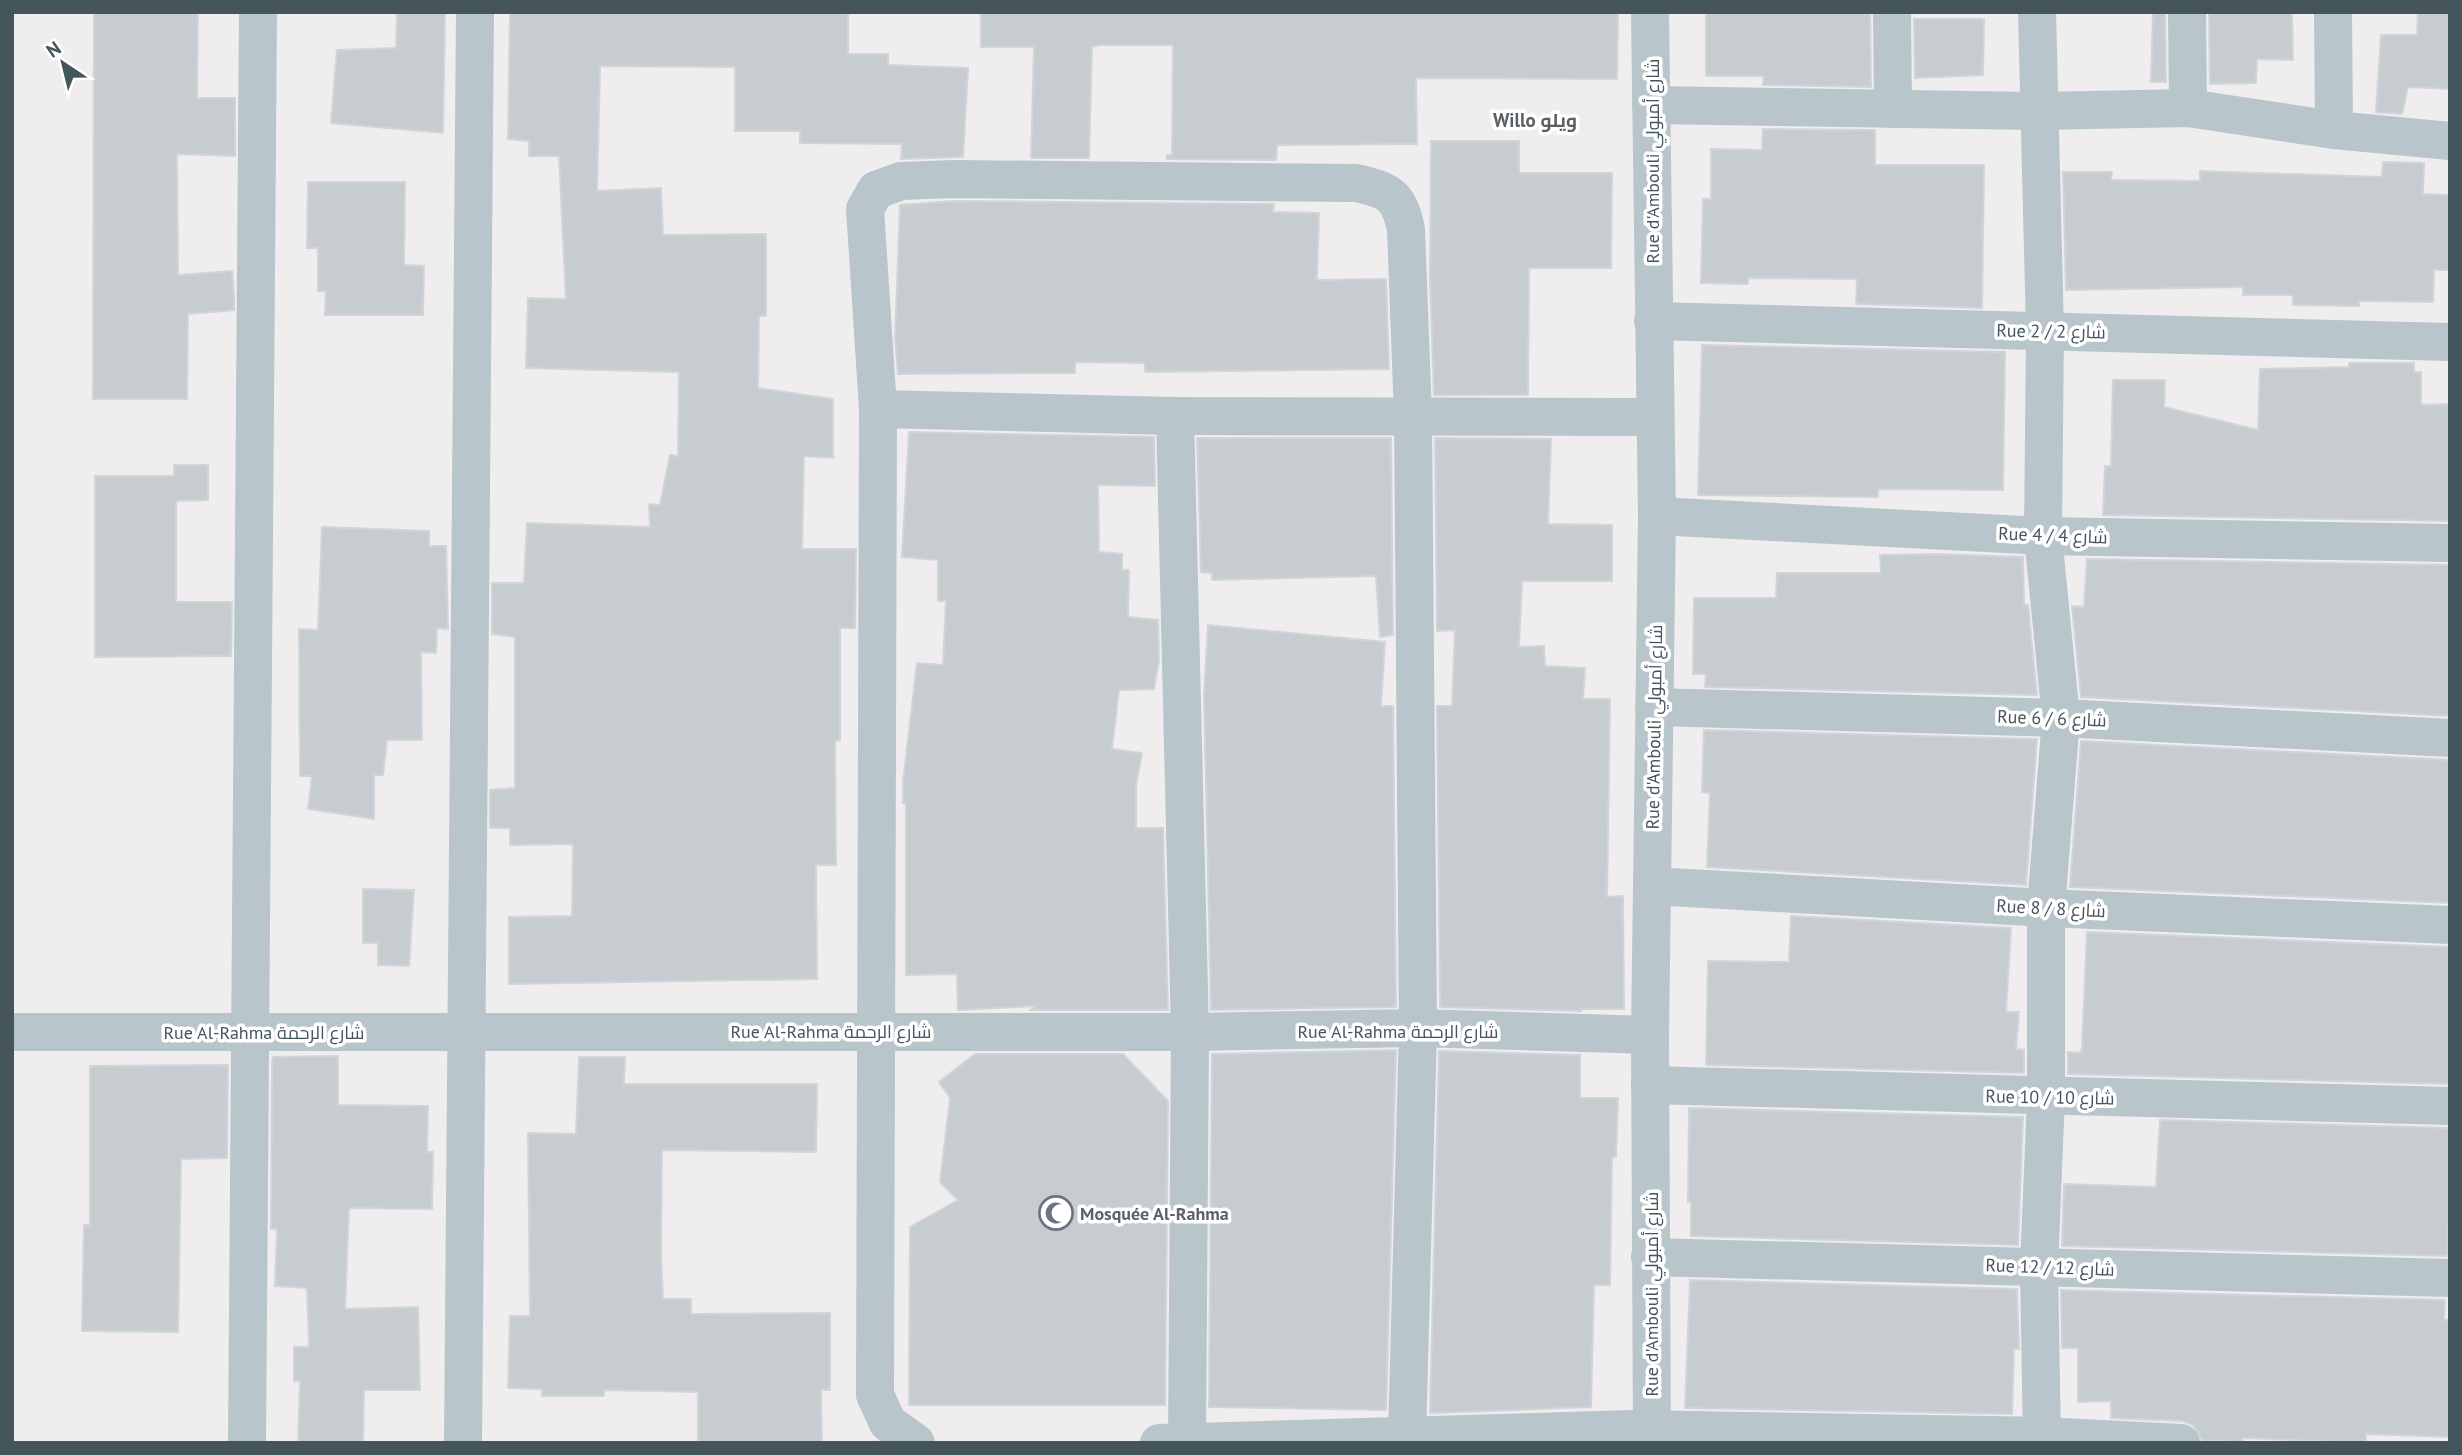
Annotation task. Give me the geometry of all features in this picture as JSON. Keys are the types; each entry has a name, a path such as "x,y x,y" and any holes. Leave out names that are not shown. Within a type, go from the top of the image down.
{"street":[{"path":"247,1443 258,12"},
{"path":"463,1443 464,1033 475,12"},
{"name":"Rue d'Ambouli شارع أمبولي","path":"1650,12 1653,416 1657,516 1650,1035 1652,1436"},
{"path":"1892,12 1893,109"},
{"path":"2037,12 2045,330 2043,536 2061,718 2046,908 2046,1097 2039,1267 2042,1440"},
{"path":"2187,12 2188,108"},
{"path":"2333,12 2334,130"},
{"path":"1651,105 2039,111 2188,108 2334,130 2450,141"},
{"path":"916,1443 888,1423 875,1395 878,409 865,209 876,190 901,181 953,179 1356,183 1384,189 1402,208 1406,230 1413,416 1418,1028 1407,1436"},
{"name":"Rue 2 / شارع 2","path":"1653,321 2450,342"},
{"path":"878,409 1175,416 1653,416"},
{"path":"1175,416 1190,1032 1188,1442"},
{"name":"Rue 4 / شارع 4","path":"1657,516 2043,536 2450,543"},
{"name":"Rue 6 / شارع 6","path":"1654,707 2061,718 2450,737"},
{"name":"Rue 8 / شارع 8","path":"1652,886 2046,908 2450,925"},
{"name":"Rue Al-Rahma شارع الرحمة","path":"12,1032 1190,1032 1418,1028 1650,1035"},
{"name":"Rue 10 / شارع 10","path":"1650,1085 2450,1106"},
{"name":"Rue 12 / شارع 12","path":"1650,1257 2450,1278"},
{"path":"1158,1443 1407,1436 1652,1436 2181,1443"}],"building":[{"path":"94,12 198,12 197,98 235,98 235,156 177,154 178,275 232,271 234,297 234,310 188,314 187,399 93,399"},
{"path":"397,12 445,12 443,133 331,123 337,50 396,48"},
{"path":"510,12 848,12 848,54 888,54 888,65 968,68 963,157 901,159 902,144 800,143 800,131 735,131 735,67 600,66 597,191 661,188 663,235 766,234 766,316 759,316 758,388 833,399 833,458 804,456 802,549 856,549 855,628 840,628 840,740 835,741 836,865 816,865 817,979 509,984 509,917 572,916 573,844 510,845 510,828 490,828 490,790 515,788 515,637 492,634 492,583 524,583 527,523 650,527 649,504 660,505 670,455 678,456 679,372 526,368 528,298 566,299 559,156 529,156 529,141 508,139"},
{"path":"981,12 1618,12 1617,79 1416,78 1417,144 1277,145 1276,160 1167,159 1167,155 1172,155 1173,45 1099,45 1092,47 1089,158 1031,158 1034,47 981,47"},
{"path":"1706,12 1870,12 1871,87 1763,85 1764,76 1706,76"},
{"path":"2153,12 2165,12 2166,82 2151,82"},
{"path":"2209,12 2292,12 2293,60 2257,59 2256,83 2210,84"},
{"path":"2418,12 2450,12 2450,89 2408,87 2402,114 2376,112 2381,35 2417,35"},
{"path":"1914,19 1984,19 1983,75 1915,78"},
{"path":"1763,129 1875,130 1875,165 1984,165 1982,308 1856,304 1857,279 1748,278 1748,284 1701,283 1703,199 1711,199 1711,149 1762,150"},
{"path":"1431,141 1519,141 1519,173 1612,173 1611,268 1529,268 1528,395 1434,395 1430,278"},
{"path":"2383,162 2424,163 2423,194 2450,195 2450,270 2434,270 2433,302 2359,301 2359,306 2293,305 2293,295 2243,295 2243,287 2066,290 2063,172 2112,172 2111,180 2200,181 2200,171 2382,177"},
{"path":"308,182 405,182 404,265 424,266 423,315 325,315 326,291 318,291 318,248 307,248"},
{"path":"953,201 1274,204 1273,212 1319,213 1317,280 1386,279 1389,369 1145,372 1145,363 1075,362 1075,373 898,374 895,338 900,205"},
{"path":"1702,345 2005,352 2003,490 1878,489 1878,497 1698,495"},
{"path":"2349,363 2414,363 2414,372 2421,372 2421,405 2450,404 2450,521 2103,515 2105,466 2111,466 2113,380 2165,380 2164,407 2258,430 2260,369 2349,367"},
{"path":"909,432 1154,437 1155,486 1098,485 1099,552 1122,554 1122,570 1129,570 1128,617 1158,620 1159,661 1154,689 1119,690 1112,749 1142,753 1136,785 1136,828 1163,828 1168,1010 1031,1010 1036,1006 958,1010 957,974 906,975 906,803 903,803 903,782 917,663 943,665 946,601 938,601 938,560 902,557"},
{"path":"1197,438 1391,438 1393,635 1380,637 1376,576 1212,580 1212,573 1201,572"},
{"path":"1435,438 1551,439 1548,524 1612,525 1612,581 1522,581 1519,647 1544,646 1545,666 1585,668 1583,699 1610,699 1607,897 1623,896 1624,1009 1581,1011 1440,1007 1437,706 1452,706 1455,630 1437,631"},
{"path":"174,465 208,465 208,500 176,501 176,602 232,602 231,656 95,657 95,476 174,476"},
{"path":"322,527 429,531 429,546 446,546 448,629 437,628 436,653 421,652 422,740 387,740 383,775 374,775 374,819 308,809 312,776 300,776 299,629 318,630"},
{"path":"1880,555 2023,557 2024,605 2028,605 2037,695 1705,687 1706,674 1693,674 1694,598 1776,598 1777,573 1881,573"},
{"path":"2087,559 2450,565 2450,716 2081,697 2072,606 2084,607"},
{"path":"1208,625 1385,642 1381,706 1393,706 1396,1007 1211,1010 1204,695"},
{"path":"1704,730 2037,739 2026,885 1707,867 1710,793 1702,792"},
{"path":"2081,741 2450,760 2450,903 2070,887"},
{"path":"363,889 414,890 409,966 378,965 378,943 363,943"},
{"path":"1791,916 2011,928 2006,1012 2019,1012 2016,1049 2024,1050 2024,1073 1706,1065 1708,961 1789,962"},
{"path":"2087,932 2450,947 2450,1084 2068,1074 2068,1052 2080,1053 2082,1048"},
{"path":"1396,1050 1386,1410 1209,1407 1212,1054"},
{"path":"1439,1051 1580,1055 1580,1098 1618,1098 1616,1157 1612,1157 1610,1285 1594,1285 1591,1407 1430,1413"},
{"name":"Mosquée Al-Rahma","path":"975,1054 1123,1054 1168,1101 1165,1405 909,1405 910,1227 958,1200 940,1182 950,1098 939,1082"},
{"path":"338,1056 338,1105 428,1106 427,1152 433,1152 432,1209 349,1208 345,1309 418,1307 420,1390 364,1390 363,1443 298,1443 300,1381 294,1381 294,1347 309,1347 307,1288 275,1286 277,1229 271,1229 272,1065 273,1057"},
{"path":"579,1057 625,1057 624,1084 817,1084 816,1152 662,1150 661,1258 663,1299 691,1299 691,1314 830,1313 830,1390 821,1390 822,1443 698,1443 698,1392 604,1390 604,1396 542,1396 542,1389 508,1388 510,1316 530,1316 528,1133 576,1134"},
{"path":"228,1065 227,1158 181,1159 178,1332 82,1331 84,1225 90,1225 90,1066"},
{"path":"1689,1108 2023,1117 2018,1245 1691,1236 1691,1202 1688,1202"},
{"path":"2160,1120 2450,1128 2448,1256 2062,1246 2064,1184 2156,1187"},
{"path":"1690,1280 2017,1289 2019,1349 2014,1349 2012,1414 1685,1408"},
{"path":"2061,1290 2445,1300 2444,1320 2450,1320 2450,1437 2366,1434 2366,1443 2243,1438 2242,1442 2202,1440 2193,1425 2183,1421 2111,1418 2111,1401 2078,1402 2078,1348 2062,1348"}],"place":[{"name":"Mosquée Al-Rahma","path":"1056,1213"}],"district":[{"name":"Willo ويلو","path":"1535,120"}]}
